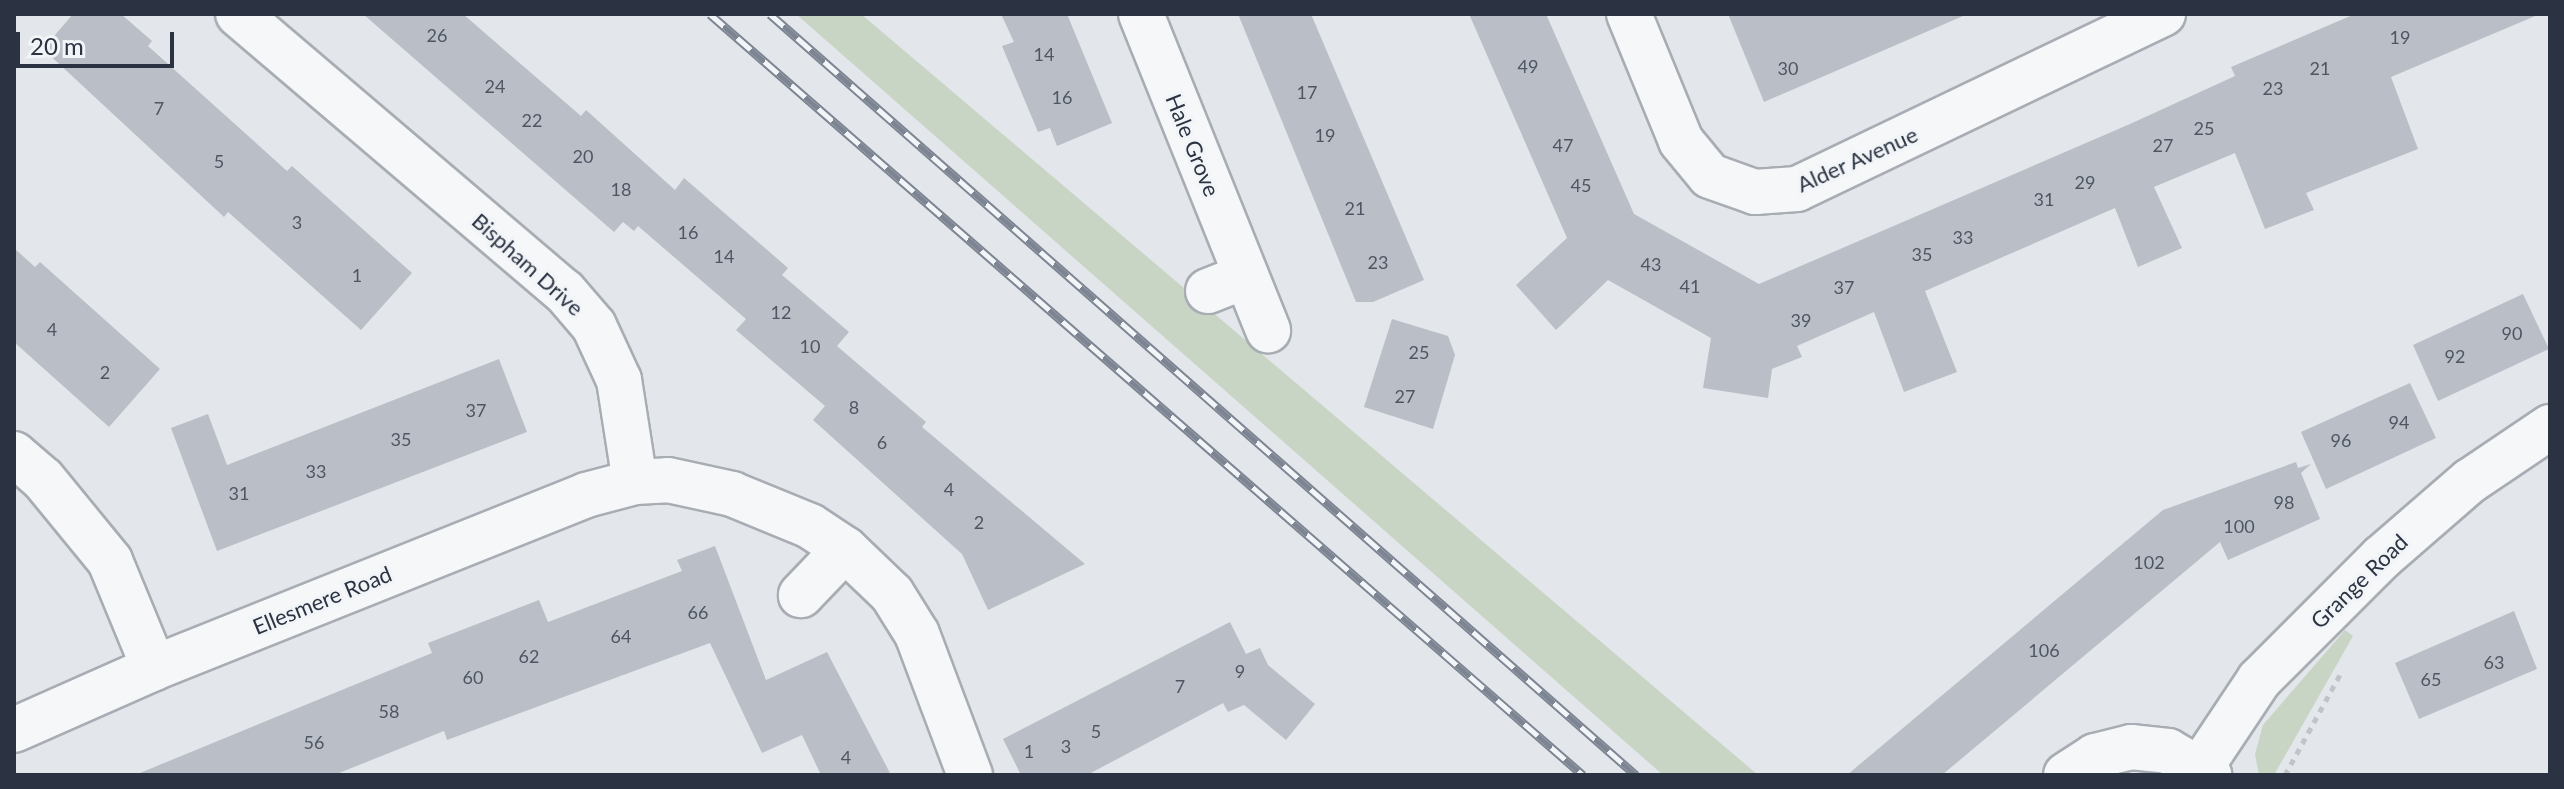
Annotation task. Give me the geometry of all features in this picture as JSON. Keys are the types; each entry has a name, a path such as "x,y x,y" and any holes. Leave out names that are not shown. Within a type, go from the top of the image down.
{"street":[{"name":"Bispham Drive","path":"238,14 564,291 594,326 619,380 635,482"},
{"name":"Hale Grove","path":"1141,14 1227,284 1268,330"},
{"name":"Alder Avenue","path":"1629,14 1681,141 1710,176 1755,192 1797,189 2163,14"},
{"name":"Grange Road","path":"2066,775 2095,756 2131,747 2168,751 2205,771 2259,680 2381,558 2470,481 2550,427"},
{"path":"14,454 43,479 110,561 154,668"},
{"path":"635,482 668,480 732,494 810,526 845,549 892,594 917,634 970,775"},
{"name":"Ellesmere Road","path":"14,730 154,668 586,495 635,482"},
{"path":"801,595 845,549"}],"path":[{"path":"2285,775 2349,659"}],"green space":[{"path":"796,14 861,14 1758,775 1663,775"},
{"path":"2345,630 2353,636 2274,775 2259,775 2255,754 2263,725"}],"building":[{"path":"73,14 121,14 152,41 148,46 287,171 292,166 412,273 361,330 228,212 224,217 43,49"},
{"path":"363,14 463,14 581,116 586,110 675,190 684,178 788,268 782,275 849,332 837,346 926,422 922,427 1085,564 988,610 962,554 813,420 825,406 736,330 746,319 638,226 634,231 623,222 614,232"},
{"path":"1001,14 1067,14 1112,123 1057,146 1050,128 1038,132 1002,46 1014,42"},
{"path":"1238,14 1311,14 1424,280 1373,302 1356,302"},
{"path":"1469,14 1546,14 1634,214 1759,284 2130,124 2235,76 2231,67 2355,14 2540,14 2391,77 2418,149 2306,193 2314,210 2265,229 2235,153 2154,187 2182,248 2138,267 2115,208 1925,291 1957,372 1904,392 1874,312 1797,346 1802,357 1772,369 1768,398 1703,388 1711,338 1608,280 1556,330 1516,285 1567,238"},
{"path":"1728,14 1963,14 1963,16 1764,102"},
{"path":"14,248 35,267 40,262 160,369 109,427 14,342"},
{"path":"2523,294 2549,349 2438,401 2413,345"},
{"path":"1392,319 1448,336 1455,355 1433,429 1364,407"},
{"path":"499,359 527,432 217,551 171,428 208,414 227,465"},
{"path":"2410,383 2436,438 2326,489 2301,432"},
{"path":"2296,462 2298,468 2311,464 2301,473 2320,519 2228,560 2220,542 1942,775 1847,775 2163,510"},
{"path":"715,546 766,680 827,652 891,775 821,775 802,735 762,753 710,643 447,740 444,731 334,775 135,775 432,653 428,643 539,600 548,622 682,571 677,560"},
{"path":"2514,611 2537,669 2419,719 2395,663"},
{"path":"1230,622 1246,654 1260,648 1268,665 1315,704 1286,740 1244,705 1228,712 1223,703 1087,775 1021,775 1003,739"}],"railway":[{"path":"710,14 1583,775"},
{"path":"770,14 1636,775"}]}
